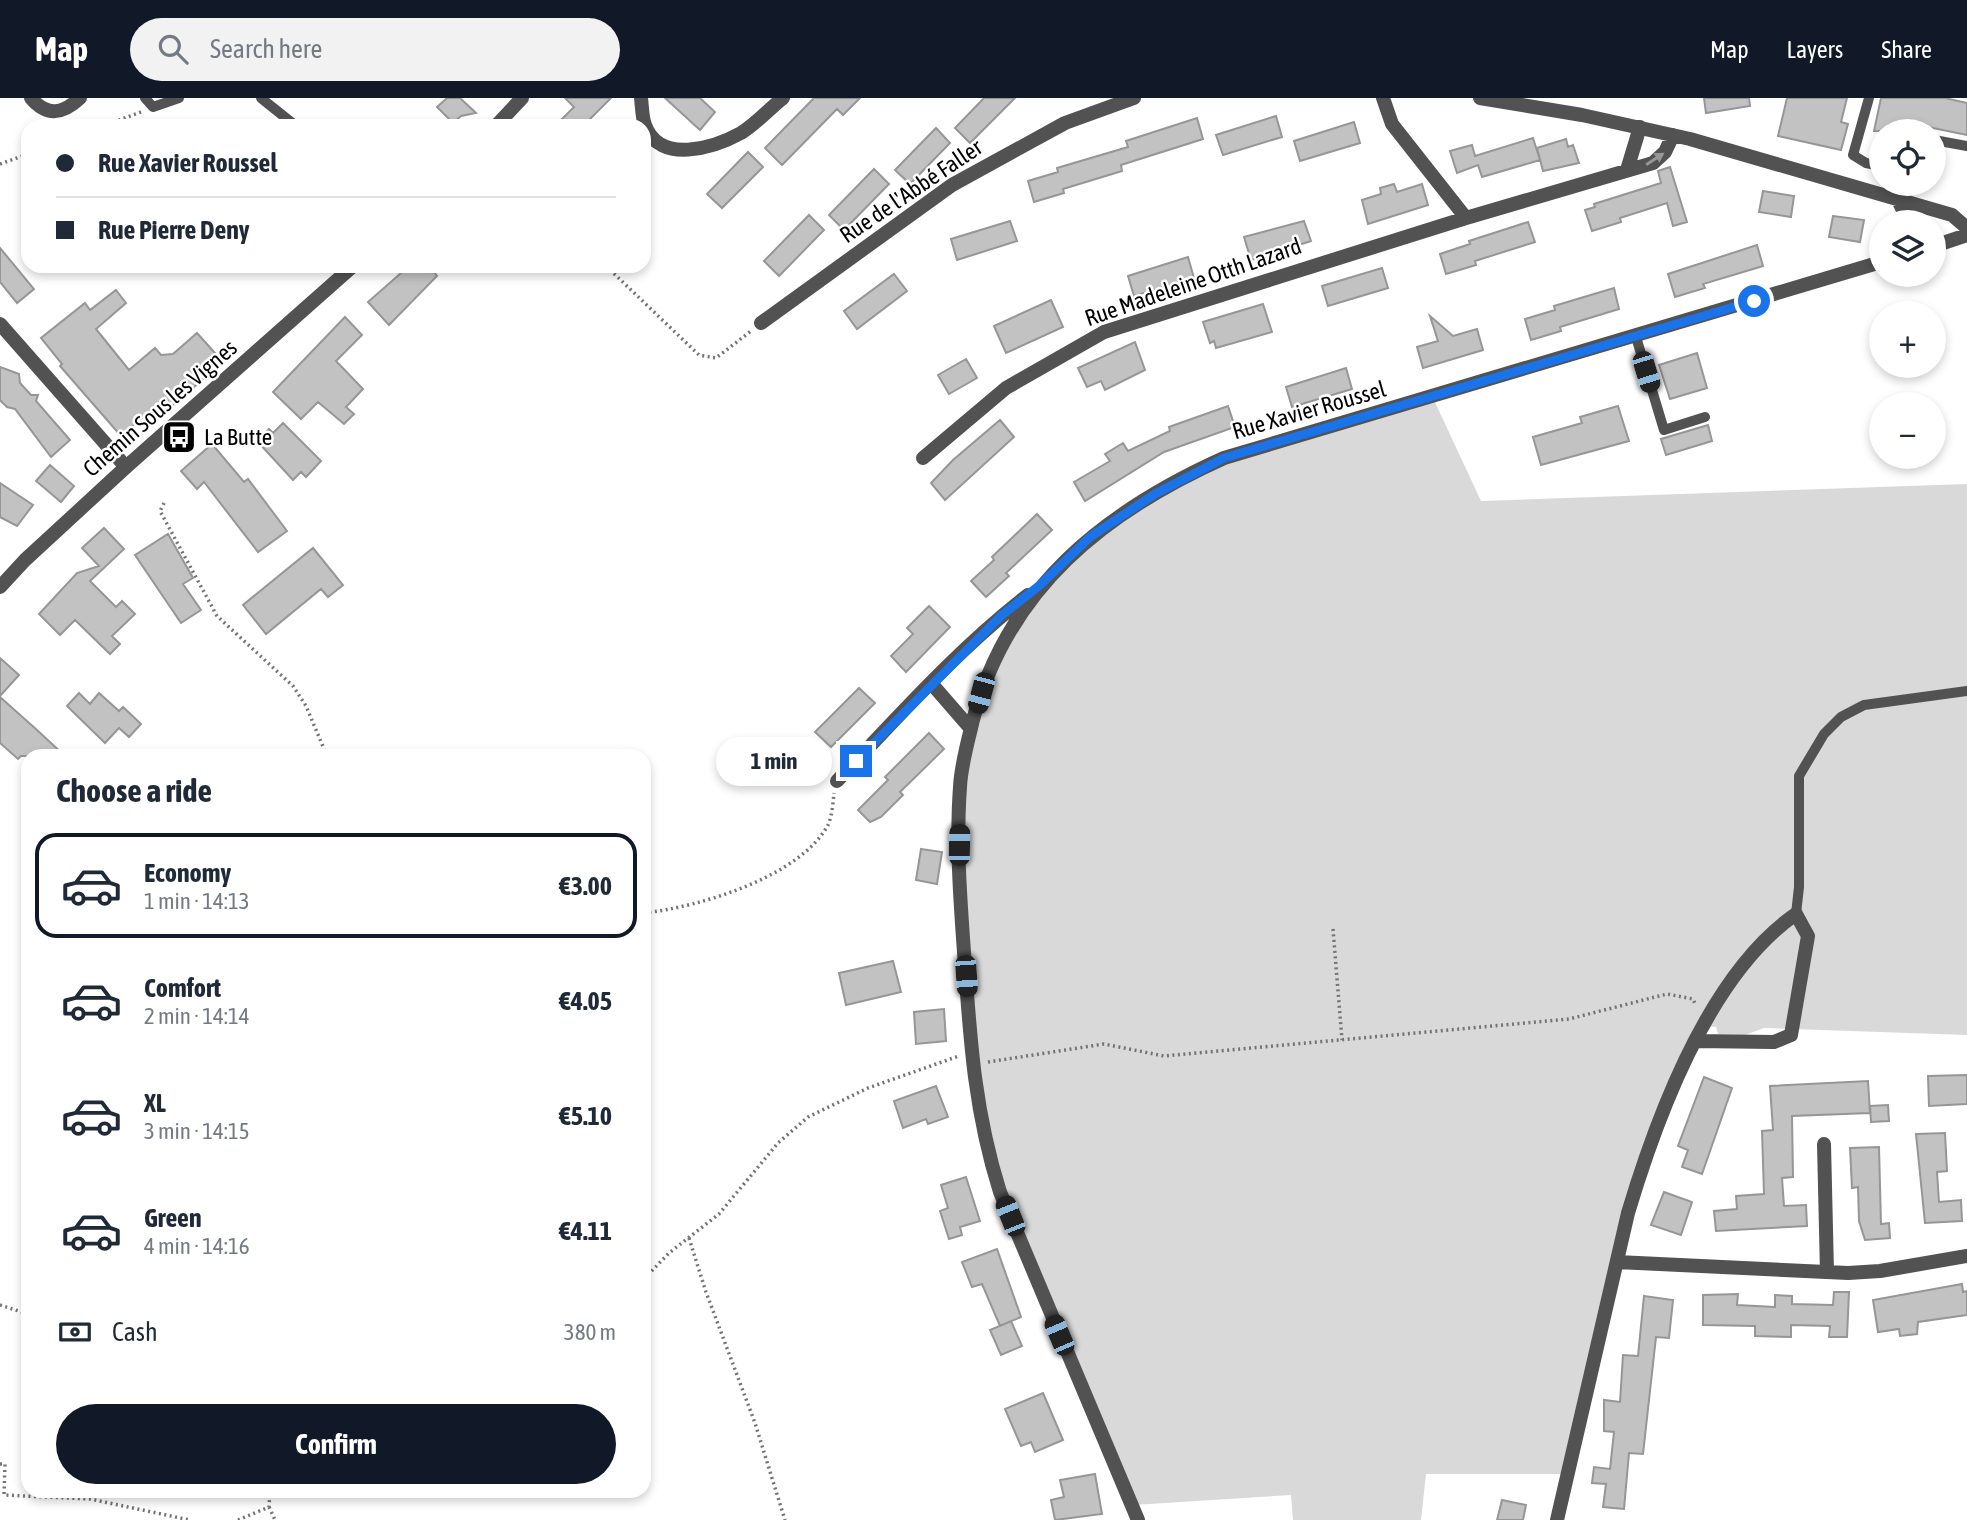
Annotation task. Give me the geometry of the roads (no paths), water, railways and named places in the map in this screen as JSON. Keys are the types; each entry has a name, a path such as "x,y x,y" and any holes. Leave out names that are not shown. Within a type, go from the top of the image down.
{"street":[{"path":"30,98 45,110 56,113 65,111 80,98"},
{"path":"502,119 522,98"},
{"path":"641,98 644,119"},
{"path":"651,134 656,141 671,149 693,150 717,144 742,132 783,98"},
{"name":"Rue de l'Abbé Faller","path":"761,323 952,185 1066,123 1134,98"},
{"path":"1383,98 1392,124 1466,218"},
{"path":"1479,98 1673,135 1952,215 1967,228"},
{"path":"1627,170 1640,127"},
{"name":"Rue Madeleine Otth Lazard","path":"923,458 1006,387 1104,332 1466,218 1653,163 1665,152 1673,135"},
{"path":"1898,200 1903,210"},
{"path":"1946,242 1967,235"},
{"name":"Rue Xavier Roussel","path":"1138,1520 1000,1192 986,1149 972,1058 959,845 960,784 971,729 994,657 1040,585 1101,530 1186,475 1224,458 1869,266"},
{"name":"Chemin Sous les Vignes","path":"0,587 24,560 345,273"},
{"path":"0,324 127,467"},
{"path":"837,781 931,683 1002,615 1040,585"},
{"path":"931,683 971,729"},
{"path":"1557,1520 1616,1262 1642,1168 1674,1085 1696,1041 1732,978 1777,927 1796,914 1808,936 1791,1035 1774,1042 1696,1041"},
{"path":"1824,1144 1827,1272"},
{"path":"1616,1262 1827,1272 1880,1271 1967,1255"}],"lane":[{"path":"145,98 153,107 178,98"},
{"path":"261,98 287,119"},
{"path":"1868,98 1853,155 1869,164"},
{"path":"1946,142 1967,146"},
{"path":"1636,337 1664,430 1705,417"},
{"path":"1796,914 1799,887 1799,776 1824,734 1842,717 1864,705 1967,691"}],"place":[{"name":"La Butte","path":"179,437"}]}
